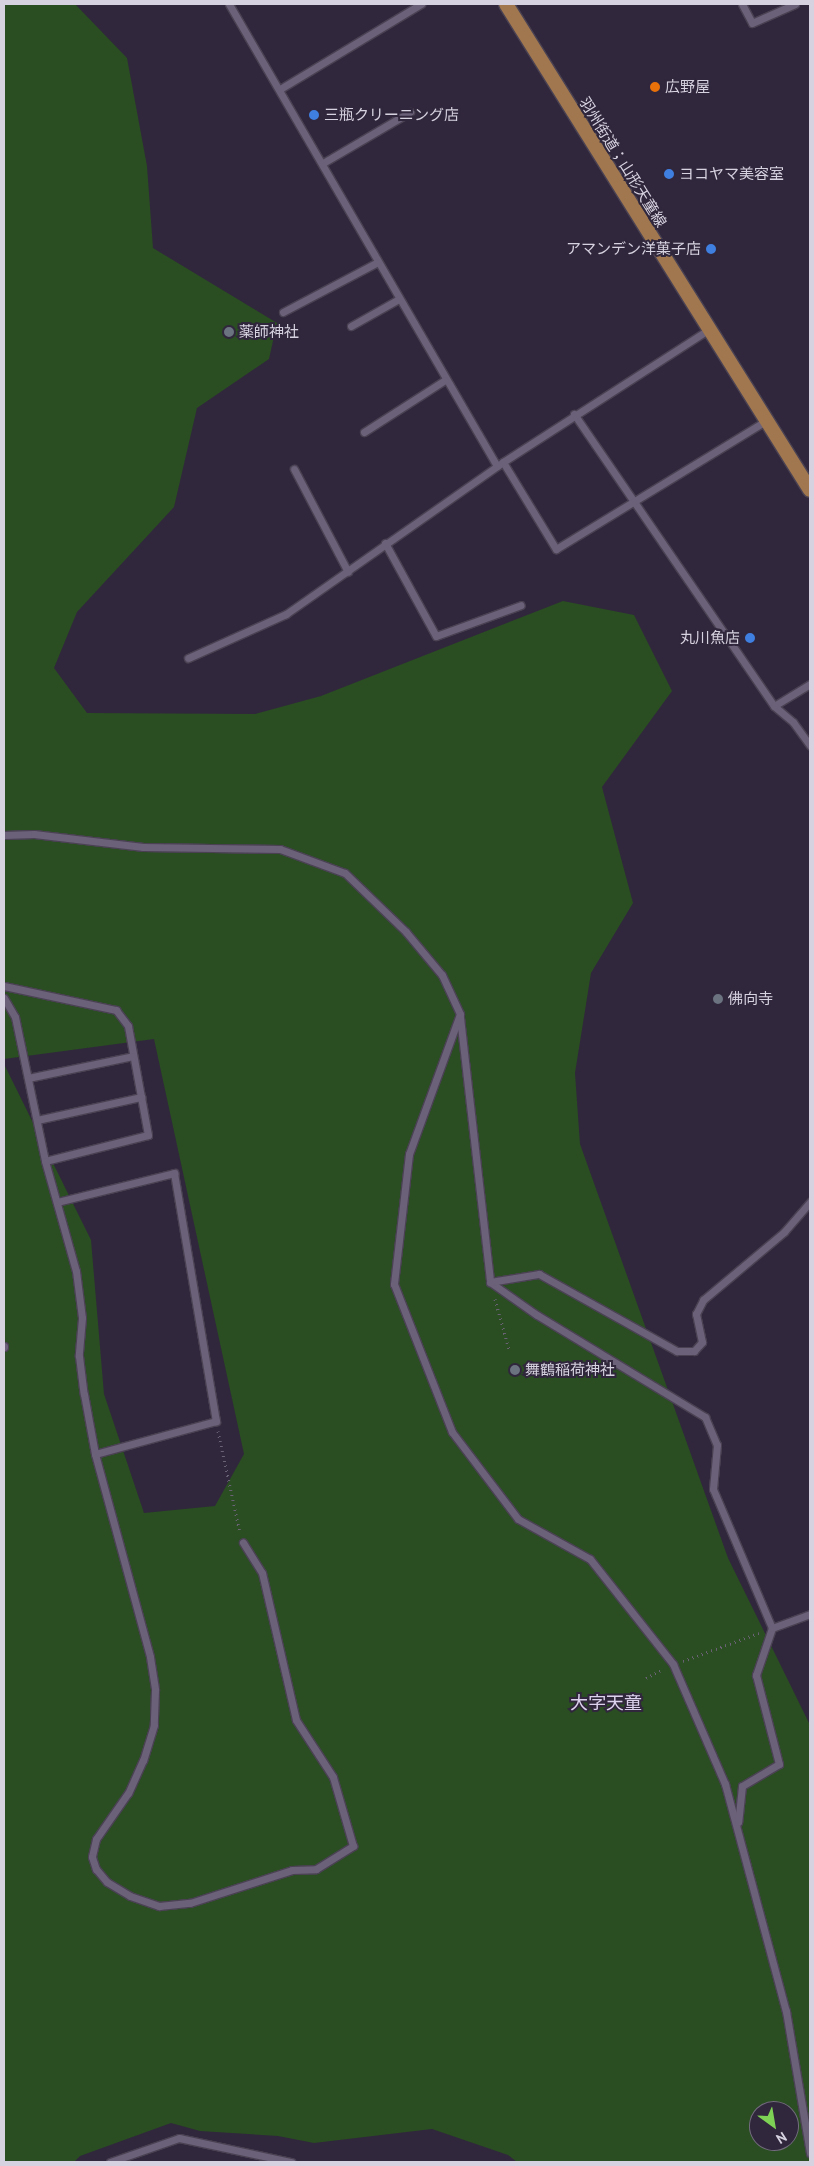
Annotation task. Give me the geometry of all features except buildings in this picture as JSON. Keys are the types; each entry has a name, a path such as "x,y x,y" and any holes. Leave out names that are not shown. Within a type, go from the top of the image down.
{"main road":[{"name":"羽州街道；山形天童線","path":"506,4 708,330 810,490"}],"lane":[{"path":"228,4 323,163 445,380 556,549 766,421"},
{"path":"280,89 421,4"},
{"path":"742,4 752,23 795,4"},
{"path":"323,163 410,112"},
{"path":"283,312 378,262"},
{"path":"351,326 399,299"},
{"path":"188,658 286,614 574,414 708,330"},
{"path":"364,432 445,380"},
{"path":"574,414 632,502 774,706 793,722 810,745"},
{"path":"294,469 348,572"},
{"path":"386,543 436,636 521,605"},
{"path":"774,706 810,684"},
{"path":"4,835 34,834 143,847 280,849 345,873 406,932 442,975 460,1014 490,1282 536,1315 705,1417 717,1445 713,1489 772,1628 756,1675 779,1764 742,1786 737,1828"},
{"path":"4,986 116,1010 128,1026 148,1135 45,1161"},
{"path":"4,998 15,1017 45,1161 58,1202 80,1292 79,1356 95,1454 150,1656 155,1690 154,1725 143,1760 128,1793 96,1839 92,1857 96,1869 107,1882 130,1896 159,1906 190,1904 292,1870 316,1869 353,1846 333,1777 296,1720 262,1573 243,1543"},
{"path":"460,1014 409,1154 394,1284 458,1440 518,1519 590,1559 674,1664 725,1784 786,2011 810,2153"},
{"path":"28,1078 133,1056"},
{"path":"37,1120 141,1097"},
{"path":"58,1202 174,1173 216,1421 95,1454"},
{"path":"490,1282 539,1274 677,1351 694,1351 702,1342 696,1314 703,1300 784,1232 810,1202"},
{"path":"772,1628 810,1614"},
{"path":"110,2162 179,2138 274,2160 291,2162"}],"path":[{"path":"490,1282 510,1349"},
{"path":"216,1421 243,1543"},
{"path":"646,1678 674,1664 772,1628"}],"green space":[{"path":"4,4 75,4 127,58 147,166 153,248 277,323 269,359 197,408 174,507 77,612 54,668 87,713 255,714 321,696 563,601 634,615 672,691 602,787 633,903 591,973 575,1073 580,1144 728,1558 810,1725 810,2162 517,2162 508,2155 432,2129 314,2143 278,2136 200,2131 171,2123 80,2156 74,2162 4,2162 4,1064 91,1240 104,1394 144,1513 215,1506 244,1454 154,1039 4,1059"}],"place":[{"name":"広野屋","path":"655,87"},
{"name":"三瓶クリーニング店","path":"314,115"},
{"name":"ヨコヤマ美容室","path":"669,174"},
{"name":"アマンデン洋菓子店","path":"711,249"},
{"name":"薬師神社","path":"229,332"},
{"name":"丸川魚店","path":"750,638"},
{"name":"佛向寺","path":"718,999"},
{"name":"舞鶴稲荷神社","path":"515,1370"}],"district":[{"name":"大字天童","path":"606,1703"}]}
